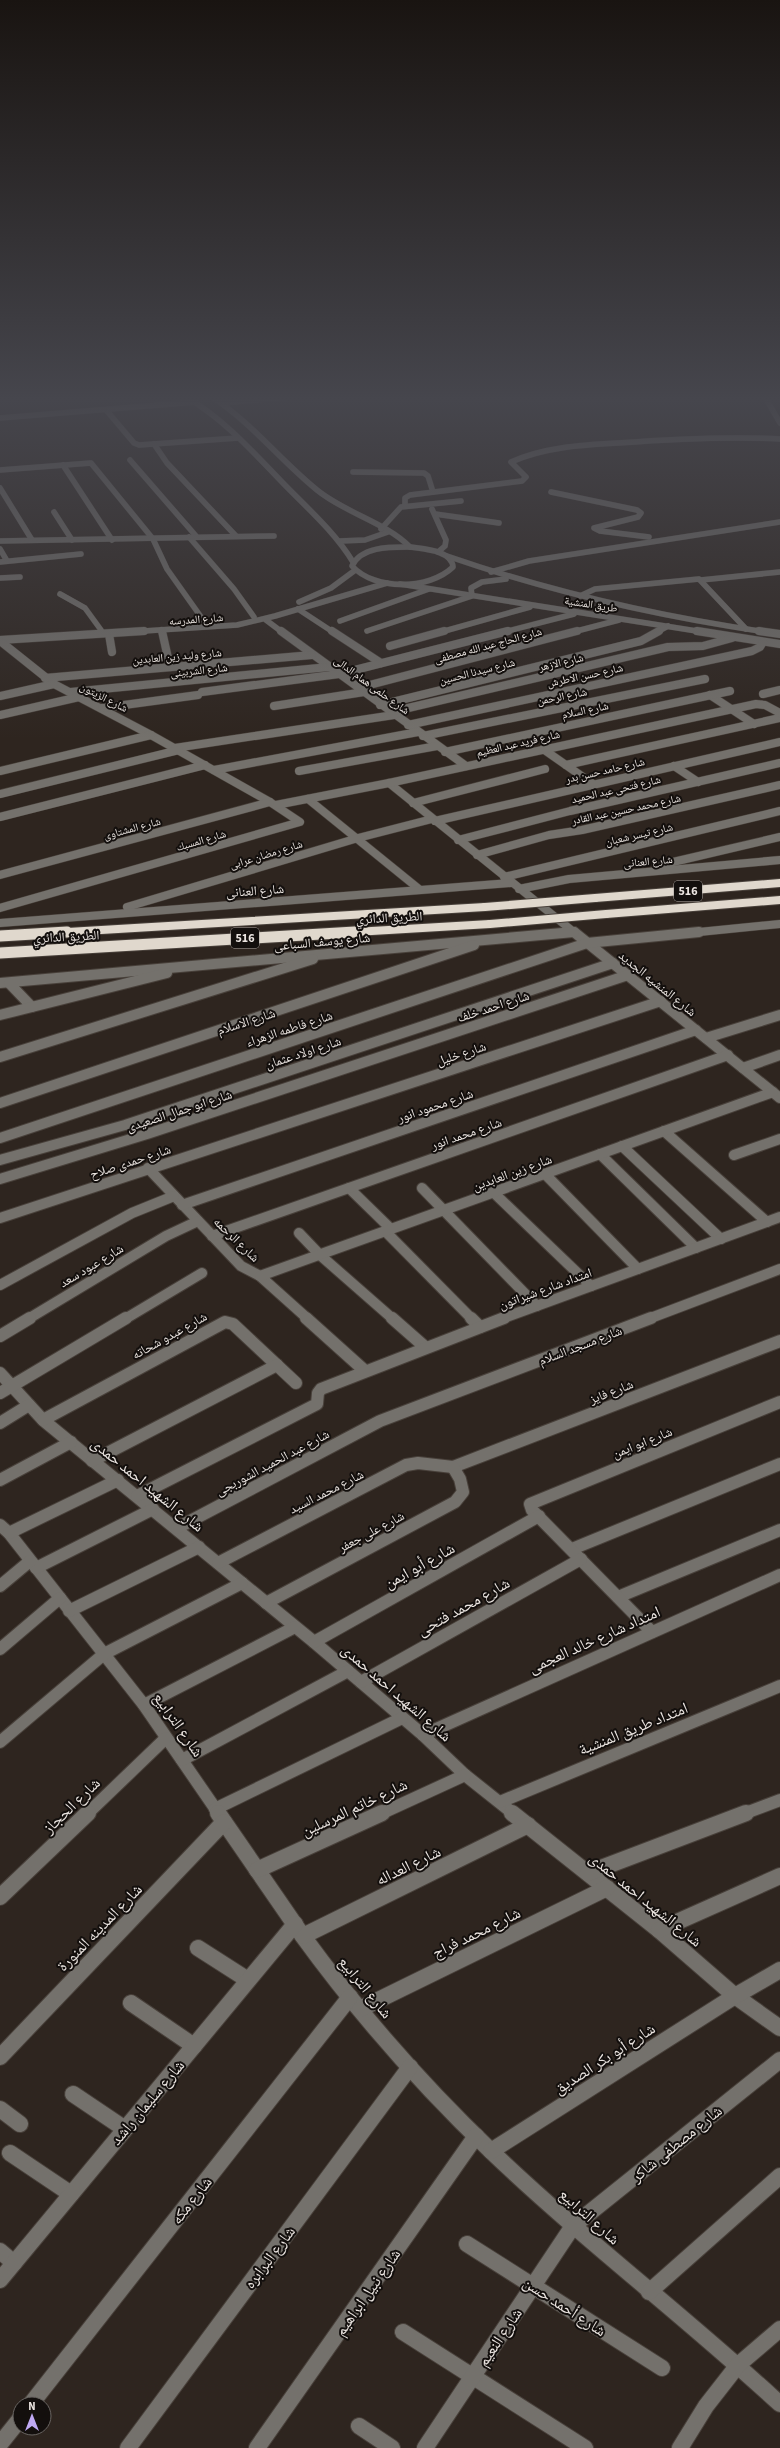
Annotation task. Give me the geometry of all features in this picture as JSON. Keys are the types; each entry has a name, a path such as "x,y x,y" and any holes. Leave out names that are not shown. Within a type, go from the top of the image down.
{"highway":[{"name":"الطريق الدائري","path":"0,936 484,907 780,883"},
{"name":"الطريق الدائري","path":"0,953 490,924 780,900"}],"street":[{"path":"16,511 40,547"},
{"path":"93,511 112,540"},
{"path":"130,511 153,540 167,569 206,624"},
{"path":"172,511 234,589 254,617"},
{"path":"213,511 236,536"},
{"path":"311,511 340,541 353,562 354,571 367,578 387,583 400,584 421,582 446,575 453,567 453,564 447,556"},
{"path":"348,511 400,537 410,547"},
{"path":"381,528 389,523 394,511"},
{"path":"434,511 446,540 445,546 438,552"},
{"path":"637,511 642,513 635,518 597,525 594,528 597,530 661,539"},
{"path":"54,512 72,540"},
{"path":"435,514 499,523"},
{"path":"491,572 530,561 661,539 780,522"},
{"path":"340,541 372,539 388,532"},
{"path":"0,562 7,561 40,547 61,548 72,540 153,540 193,537 274,536"},
{"path":"0,541 40,547 61,548 81,554"},
{"path":"353,562 361,555 378,549 410,547"},
{"name":"طريق المنشية","path":"410,547 438,552 491,572 580,596 671,616 780,634"},
{"path":"0,549 7,561"},
{"name":"شارع المدرسه","path":"0,636 206,624 254,617 286,608 323,592 338,584 354,571"},
{"path":"580,596 595,589 688,578 702,580 780,572"},
{"path":"0,578 20,578"},
{"path":"367,631 472,596 470,591 478,584 494,579 514,579"},
{"path":"702,580 746,628"},
{"name":"شارع المدرسه","path":"0,641 227,627 266,620 342,594 387,583"},
{"name":"طريق المنشية","path":"400,584 780,644"},
{"path":"340,621 429,589"},
{"path":"60,594 87,608 96,618 101,630"},
{"path":"390,646 534,606"},
{"path":"298,609 381,663"},
{"path":"102,708 339,674 578,612"},
{"name":"شارع الحاج عبد الله مصطفى","path":"358,688 622,619"},
{"name":"شارع حلمى همام الدالى","path":"266,620 380,705 466,766"},
{"name":"شارع سيدنا الحسين","path":"380,705 627,645 649,638 668,626"},
{"path":"162,631 170,667"},
{"path":"109,634 112,652"},
{"name":"شارع الازهر","path":"0,794 177,749 392,713 668,647 703,646 736,637"},
{"name":"شارع الزيتون","path":"0,641 54,684 102,708 205,765"},
{"name":"شارع حسن الاطرش","path":"408,724 752,651 763,642"},
{"name":"شارع وليد زين العابدين","path":"45,678 312,655"},
{"name":"شارع الشربينى","path":"71,692 329,667"},
{"name":"شارع الرحمن","path":"214,770 421,734 705,680"},
{"path":"0,696 54,684"},
{"path":"763,694 780,690"},
{"name":"شارع السلام","path":"445,752 730,691"},
{"path":"274,706 364,692"},
{"path":"710,695 754,724"},
{"path":"0,715 79,697"},
{"name":"شارع فريد عبد العظيم","path":"273,803 308,799 389,783 543,748 756,704 776,708"},
{"path":"776,708 780,713"},
{"path":"566,765 780,718"},
{"path":"0,771 152,735"},
{"name":"شارع حامد حسن بدر","path":"434,820 780,742"},
{"path":"300,771 437,746"},
{"path":"543,748 592,784"},
{"name":"شارع فتحى عبد الحميد","path":"458,840 570,811 780,763"},
{"path":"0,817 205,765"},
{"name":"شارع المسبك","path":"0,908 300,822 273,803 205,765"},
{"path":"674,766 698,782"},
{"path":"413,803 544,769"},
{"name":"شارع المنشيه الجديد","path":"389,783 777,1095"},
{"name":"شارع محمد حسين عبد القادر","path":"477,855 550,835 582,830 780,785"},
{"path":"308,799 419,889"},
{"name":"شارع المشتاوى","path":"0,875 273,803"},
{"name":"شارع تيسر شعبان","path":"504,877 780,812"},
{"name":"شارع رمضان عرابى","path":"108,913 358,838 434,820"},
{"path":"621,875 780,837"},
{"name":"شارع العنانى","path":"519,889 569,879 780,860"},
{"name":"شارع العنانى","path":"0,923 108,913 511,882"},
{"name":"شارع فاطمه الزهراء","path":"0,1138 587,943 780,924"},
{"name":"شارع يوسف السباعى","path":"4,983 574,932"},
{"name":"شارع الاسلام","path":"0,1103 491,939"},
{"path":"0,1057 332,953"},
{"name":"شارع اولاد عثمان","path":"0,1160 132,1123 613,963"},
{"path":"0,1015 198,966"},
{"name":"شارع احمد خلف","path":"365,1061 628,975"},
{"path":"4,983 32,1007"},
{"name":"شارع خليل","path":"270,1129 661,1001"},
{"path":"706,1038 780,1015"},
{"name":"شارع محمود انور","path":"182,1204 696,1030"},
{"name":"شارع محمد انور","path":"212,1236 728,1055"},
{"path":"743,1068 780,1055"},
{"name":"شارع ابو جمال الصعيدى","path":"0,1179 147,1134 365,1061"},
{"name":"شارع زين العابدين","path":"260,1276 664,1131 777,1095"},
{"name":"شارع حمدى صلاح","path":"0,1218 270,1129"},
{"path":"664,1131 767,1222"},
{"path":"734,1155 780,1139"},
{"path":"622,1146 721,1239"},
{"path":"600,1154 696,1248"},
{"name":"شارع الرحمه","path":"148,1168 246,1270 260,1276 365,1371"},
{"path":"545,1174 638,1269"},
{"path":"349,1188 480,1327"},
{"path":"422,1188 537,1306"},
{"path":"494,1192 591,1286"},
{"path":"0,1285 132,1212 174,1196"},
{"name":"امتداد شارع شيراتون","path":"137,1496 317,1404 318,1393 321,1389 425,1347 780,1217"},
{"name":"شارع عبود سعد","path":"0,1336 166,1236 198,1221"},
{"path":"299,1233 320,1254 425,1347"},
{"name":"شارع مسجد السلام","path":"380,1421 780,1269"},
{"path":"0,1393 202,1273"},
{"name":"شارع عبدو شحاته","path":"43,1420 225,1322 233,1324 296,1383"},
{"name":"شارع فايز","path":"452,1467 780,1341"},
{"path":"92,1461 277,1365"},
{"name":"شارع الشهيد احمد حمدى","path":"0,1373 43,1420 177,1528 314,1642 423,1735 465,1775 659,1930 735,1996 780,2028"},
{"name":"شارع ابو ايمن","path":"539,1516 530,1507 533,1501 780,1402"},
{"path":"0,1423 29,1405"},
{"name":"شارع عبد الحميد الشوربجى","path":"177,1528 380,1421"},
{"path":"0,1480 71,1442"},
{"name":"شارع محمد السيد","path":"218,1563 406,1465 418,1463 452,1467"},
{"path":"572,1550 780,1464"},
{"name":"شارع على جعفر","path":"266,1603 455,1502 460,1498 463,1492 460,1479 452,1467"},
{"path":"5,1529 118,1480"},
{"path":"0,1586 33,1564 153,1509"},
{"path":"539,1516 652,1632"},
{"name":"شارع أبو ايمن","path":"314,1642 539,1516"},
{"name":"شارع الترابيع","path":"5,1529 144,1705 299,1930 360,2009 410,2066 491,2151 573,2226 649,2292 738,2365 780,2404"},
{"path":"618,1597 778,1534"},
{"path":"69,1611 200,1548"},
{"name":"شارع محمد فتحى","path":"361,1682 581,1559"},
{"name":"امتداد شارع خالد العجمى","path":"423,1735 780,1574"},
{"path":"0,1742 104,1654 242,1583"},
{"path":"0,1649 60,1598"},
{"path":"144,1705 295,1627"},
{"path":"182,1760 348,1671"},
{"name":"امتداد طريق المنشية","path":"500,1802 780,1686"},
{"path":"215,1809 402,1718"},
{"name":"شارع الحجاز","path":"0,1897 166,1738"},
{"name":"شارع خاتم المرسلين","path":"258,1870 465,1775"},
{"path":"588,1873 780,1800"},
{"name":"شارع المدينه المنورة","path":"0,2057 224,1822"},
{"name":"شارع العداله","path":"299,1930 528,1825"},
{"path":"659,1930 780,1876"},
{"name":"شارع محمد فراج","path":"360,2009 607,1888"},
{"name":"شارع سليمان راشد","path":"0,2280 248,1980 299,1930"},
{"path":"198,1948 248,1980"},
{"name":"شارع أبو بكر الصديق","path":"491,2151 735,1996 780,1970"},
{"name":"شارع مكه","path":"37,2396 350,1996"},
{"path":"131,2004 194,2046"},
{"name":"شارع مصطفى شاكر","path":"573,2226 780,2060"},
{"name":"شارع البرابره","path":"128,2448 410,2066"},
{"path":"73,2094 125,2128"},
{"path":"0,2109 20,2124"},
{"name":"شارع نبيل ابراهيم","path":"257,2448 476,2136"},
{"path":"10,2153 71,2194"},
{"path":"649,2292 780,2176"},
{"name":"شارع النعيم","path":"425,2448 573,2226"},
{"name":"شارع أحمد حسن","path":"467,2244 534,2285 662,2368"},
{"path":"0,2251 14,2263"},
{"path":"680,2448 706,2406 738,2365 780,2329"},
{"path":"403,2332 585,2448"},
{"path":"359,2426 392,2448"},
{"path":"0,2444 12,2429"}]}
